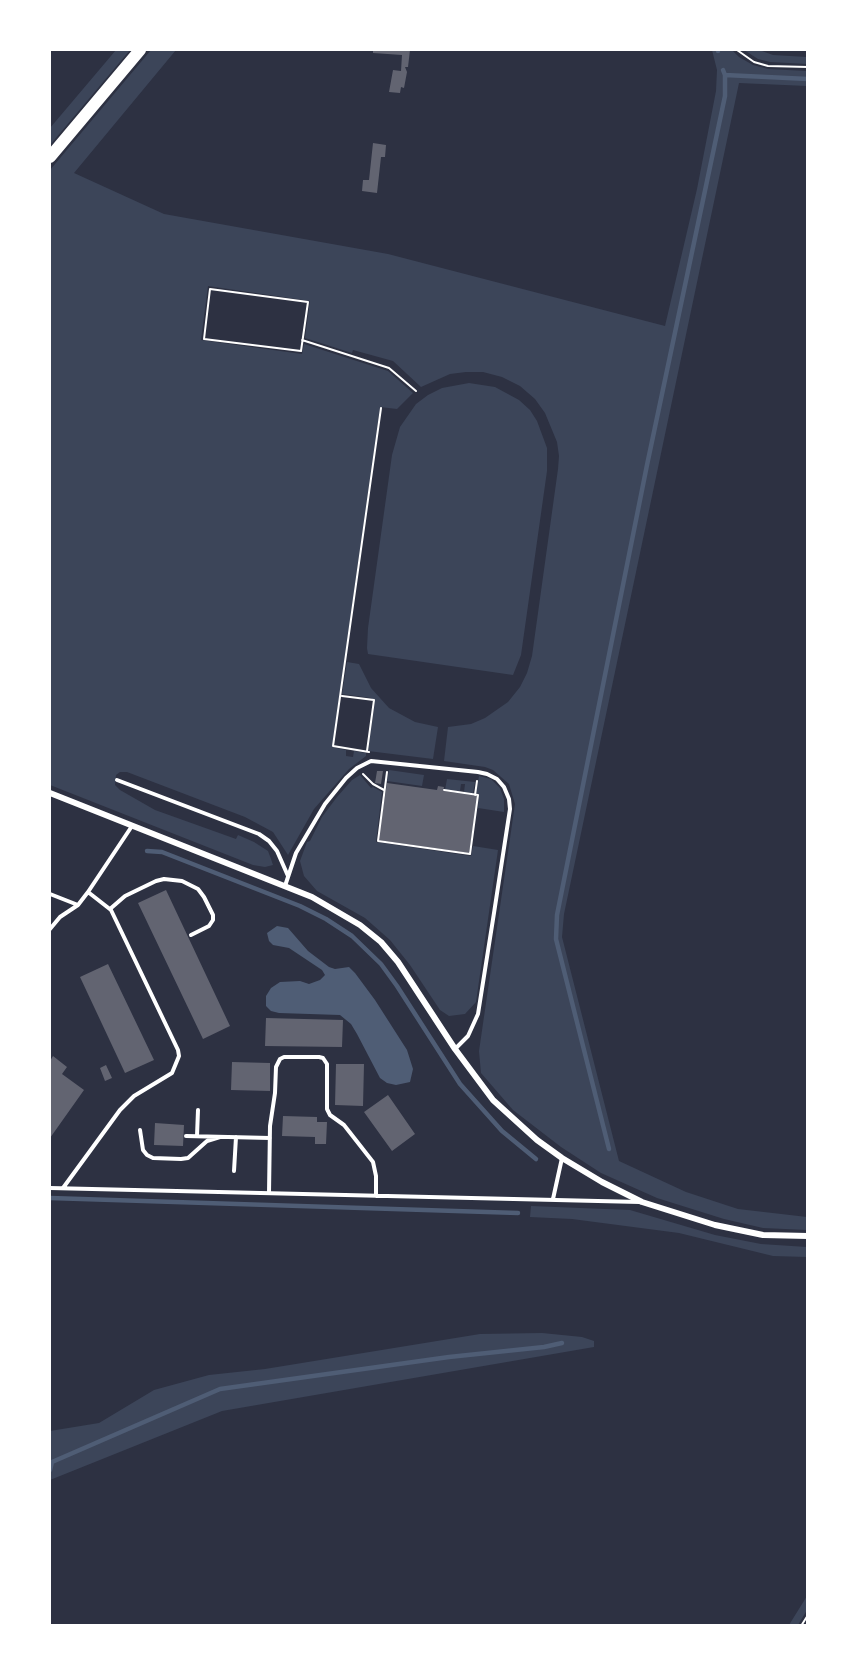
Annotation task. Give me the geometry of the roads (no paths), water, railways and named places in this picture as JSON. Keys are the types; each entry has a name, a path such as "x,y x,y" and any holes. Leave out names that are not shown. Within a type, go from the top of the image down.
{"main road":[{"path":"50,157 140,50"}],"street":[{"path":"50,793 312,897 337,910 381,942 398,962 455,1049 493,1100 520,1126 562,1158 602,1182 642,1202 715,1225 763,1235 807,1236"}],"lane":[{"path":"285,886 296,854 310,827 346,778 357,768 371,761 478,772 497,779 504,787 510,809 478,1014 468,1036 455,1049"},
{"path":"117,780 259,834 277,851 288,877"},
{"path":"50,929 60,917 78,905 132,826"},
{"path":"110,909 125,896 156,881 164,879 182,881 198,889 213,915 209,926 191,935"},
{"path":"62,1188 120,1110 134,1096 172,1073 179,1056 110,909 88,892"},
{"path":"50,894 78,905"},
{"path":"269,1193 270,1138 277,1063 284,1057 323,1058 327,1064 327,1109 330,1115 344,1125 373,1162 376,1196"},
{"path":"197,1136 198,1110"},
{"path":"140,1130 143,1150 153,1158 188,1158 207,1141 220,1137"},
{"path":"186,1136 270,1138"},
{"path":"234,1171 236,1137"},
{"path":"553,1200 562,1158"},
{"path":"50,1188 642,1202"}],"waterway":[{"path":"723,70 725,75 808,79"},
{"path":"609,1149 556,939 557,915 647,465 725,96 725,75"},
{"path":"147,851 162,852 300,906 352,936 381,964 460,1084 502,1131 536,1159"},
{"path":"50,1198 518,1213"},
{"path":"50,1470 52,1462 220,1389 562,1343"}]}
